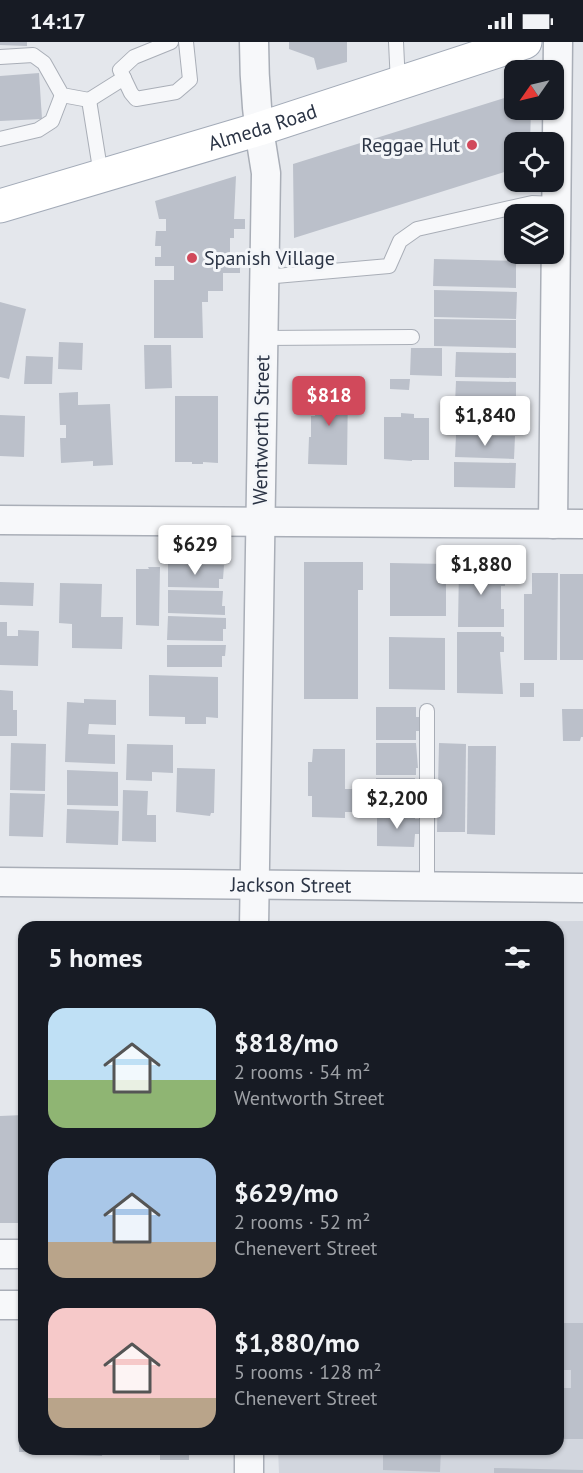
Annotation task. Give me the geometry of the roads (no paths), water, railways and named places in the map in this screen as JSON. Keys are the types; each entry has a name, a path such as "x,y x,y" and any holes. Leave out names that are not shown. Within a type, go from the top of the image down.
{"main road":[{"name":"Almeda Road","path":"0,206 258,129 525,42"}],"street":[{"name":"Wentworth Street","path":"254,42 258,129 266,173 254,921"},
{"path":"556,204 558,42"},
{"path":"553,524 555,264"},
{"path":"0,520 583,524"},
{"name":"Jackson Street","path":"0,882 583,888"},
{"path":"0,1254 18,1254"},
{"path":"0,1305 18,1305"},
{"path":"249,1455 249,1473"}],"lane":[{"path":"171,42 134,57 120,70 136,99 176,92 190,80 186,42"},
{"path":"396,42 398,84"},
{"path":"0,57 33,55 44,63 62,95"},
{"path":"62,95 89,100 124,78"},
{"path":"0,140 38,130 52,121 62,95"},
{"path":"89,100 101,176"},
{"path":"528,204 556,204"},
{"path":"264,277 389,266 400,241 417,229 504,209"},
{"path":"262,338 412,338"},
{"path":"427,711 427,886"}],"place":[{"name":"Reggae Hut","path":"472,145"},
{"name":"Spanish Village","path":"192,258"}]}
